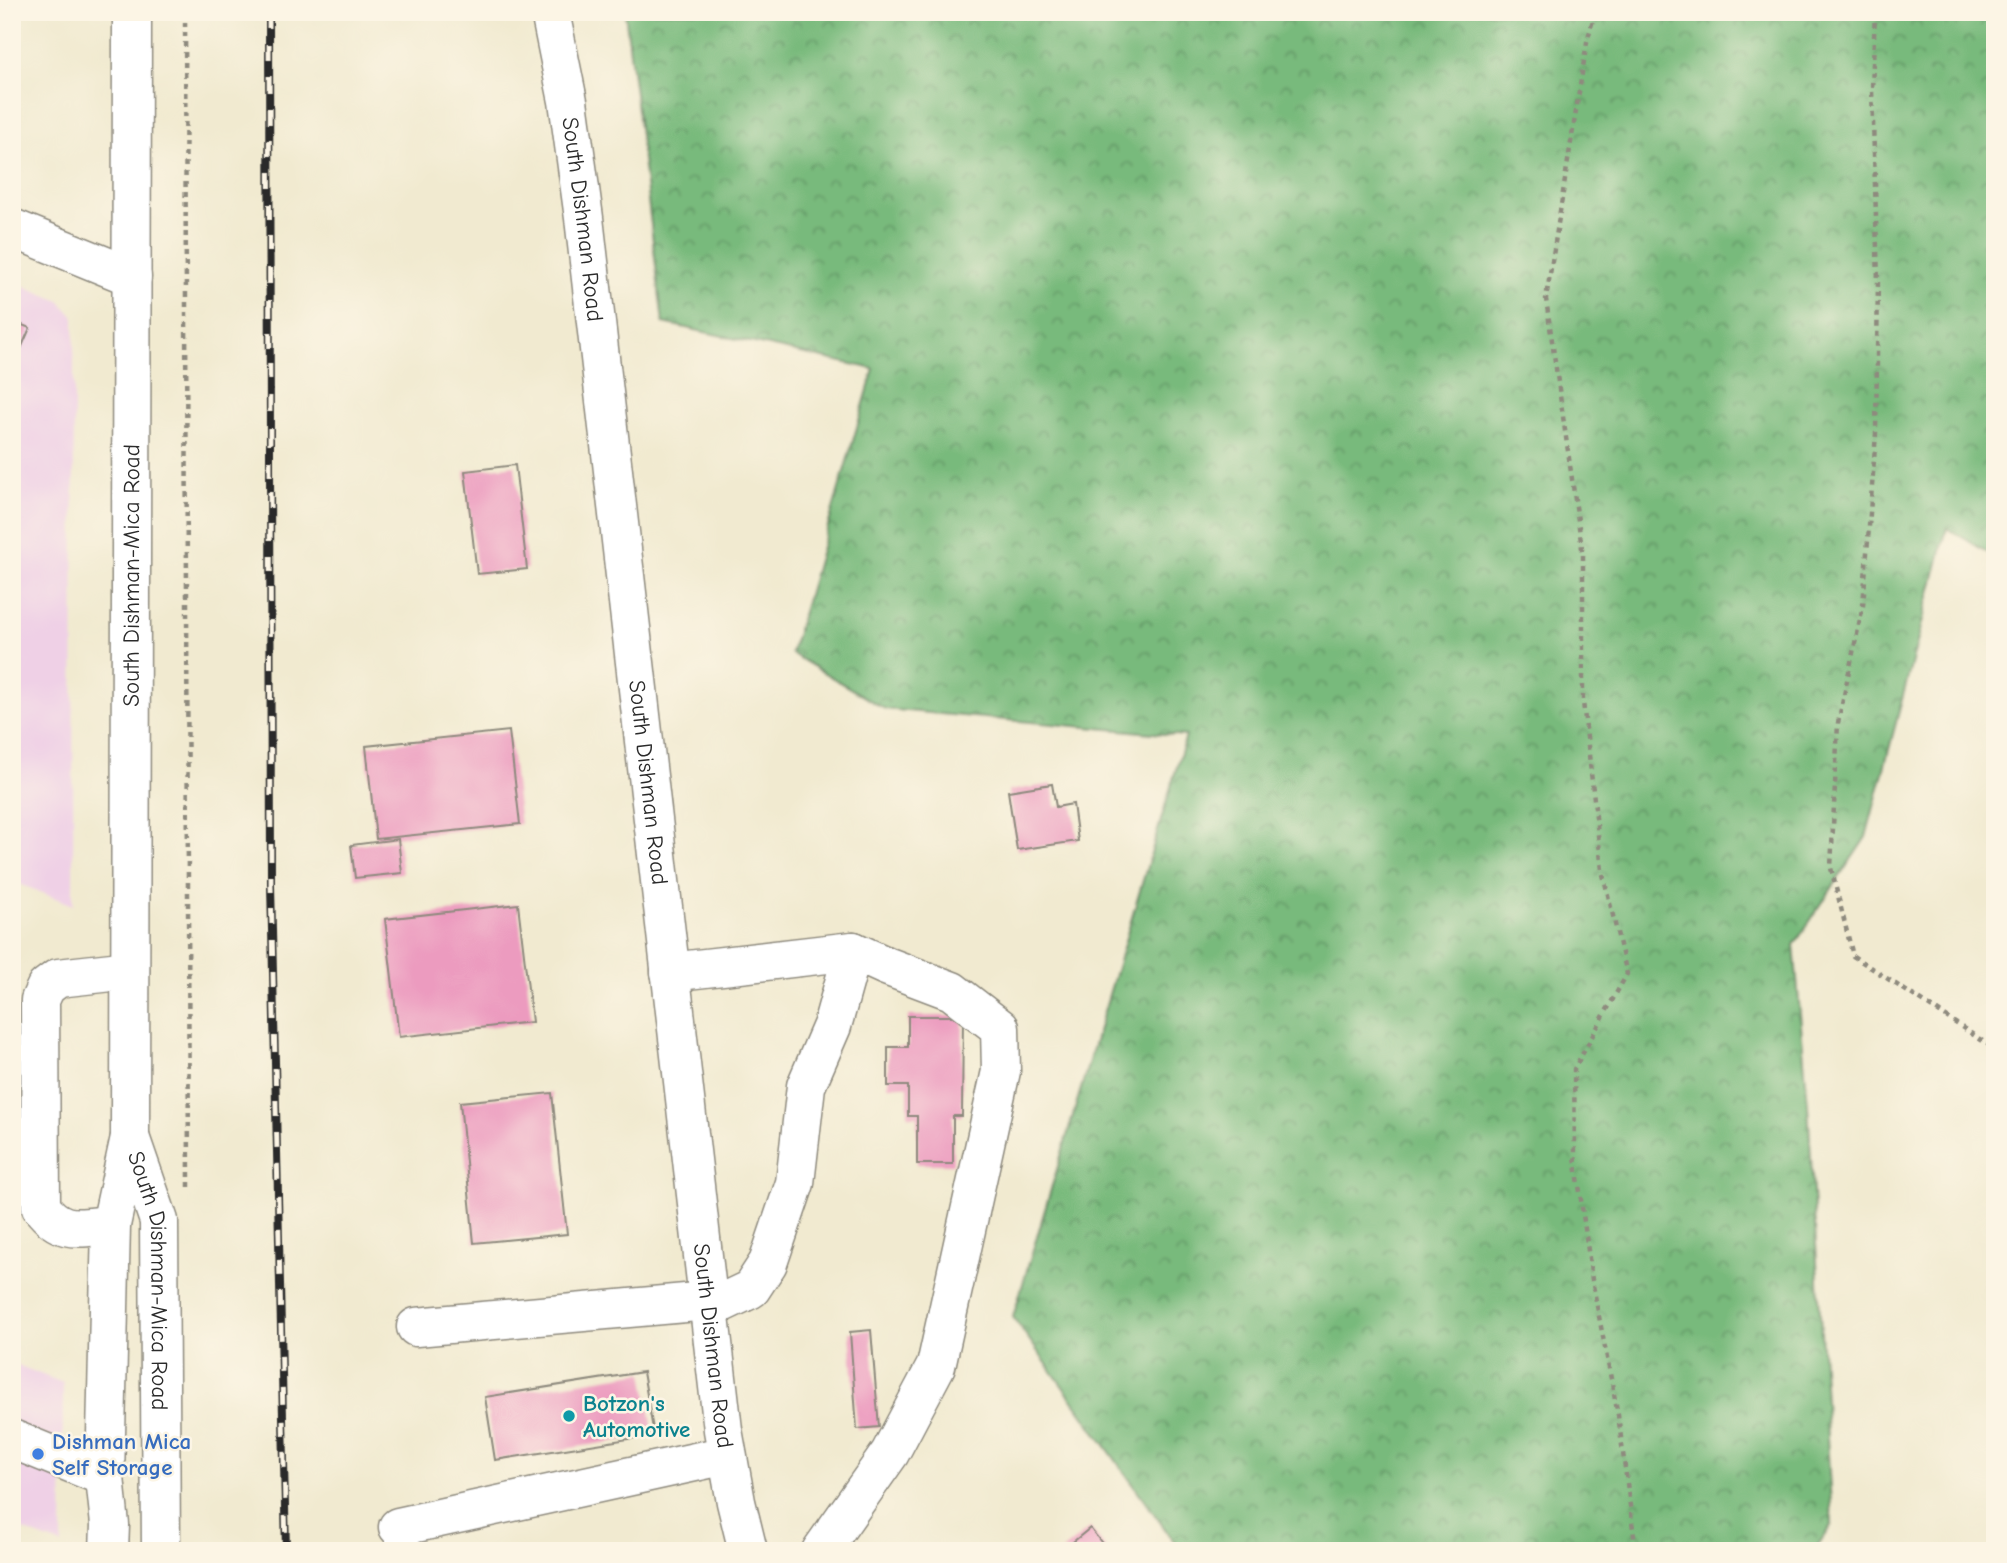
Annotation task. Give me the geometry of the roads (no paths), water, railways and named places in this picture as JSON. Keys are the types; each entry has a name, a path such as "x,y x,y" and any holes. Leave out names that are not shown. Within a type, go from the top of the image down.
{"main road":[{"name":"South Dishman-Mica Road","path":"109,1551 110,1525 105,1477 111,1225 130,1137 132,12"},
{"name":"South Dishman Road","path":"550,12 578,169 727,1455 748,1551"},
{"path":"12,228 132,277"},
{"path":"670,972 853,951 952,991 1000,1028 1001,1071 936,1366 890,1453 821,1551"},
{"path":"416,1327 708,1305 751,1289 768,1263 795,1183 806,1086 832,1026 853,951"},
{"path":"111,1225 61,1227 50,1219 41,1207 40,1000 46,987 58,978 130,970"},
{"name":"South Dishman-Mica Road","path":"130,1137 159,1221 161,1551"},
{"path":"12,1439 105,1477"},
{"path":"398,1527 727,1455"}],"railway":[{"path":"269,12 271,885 286,1551"}],"place":[{"name":"Botzon's Automotive","path":"569,1416"},
{"name":"Dishman Mica Self Storage","path":"38,1454"}]}
